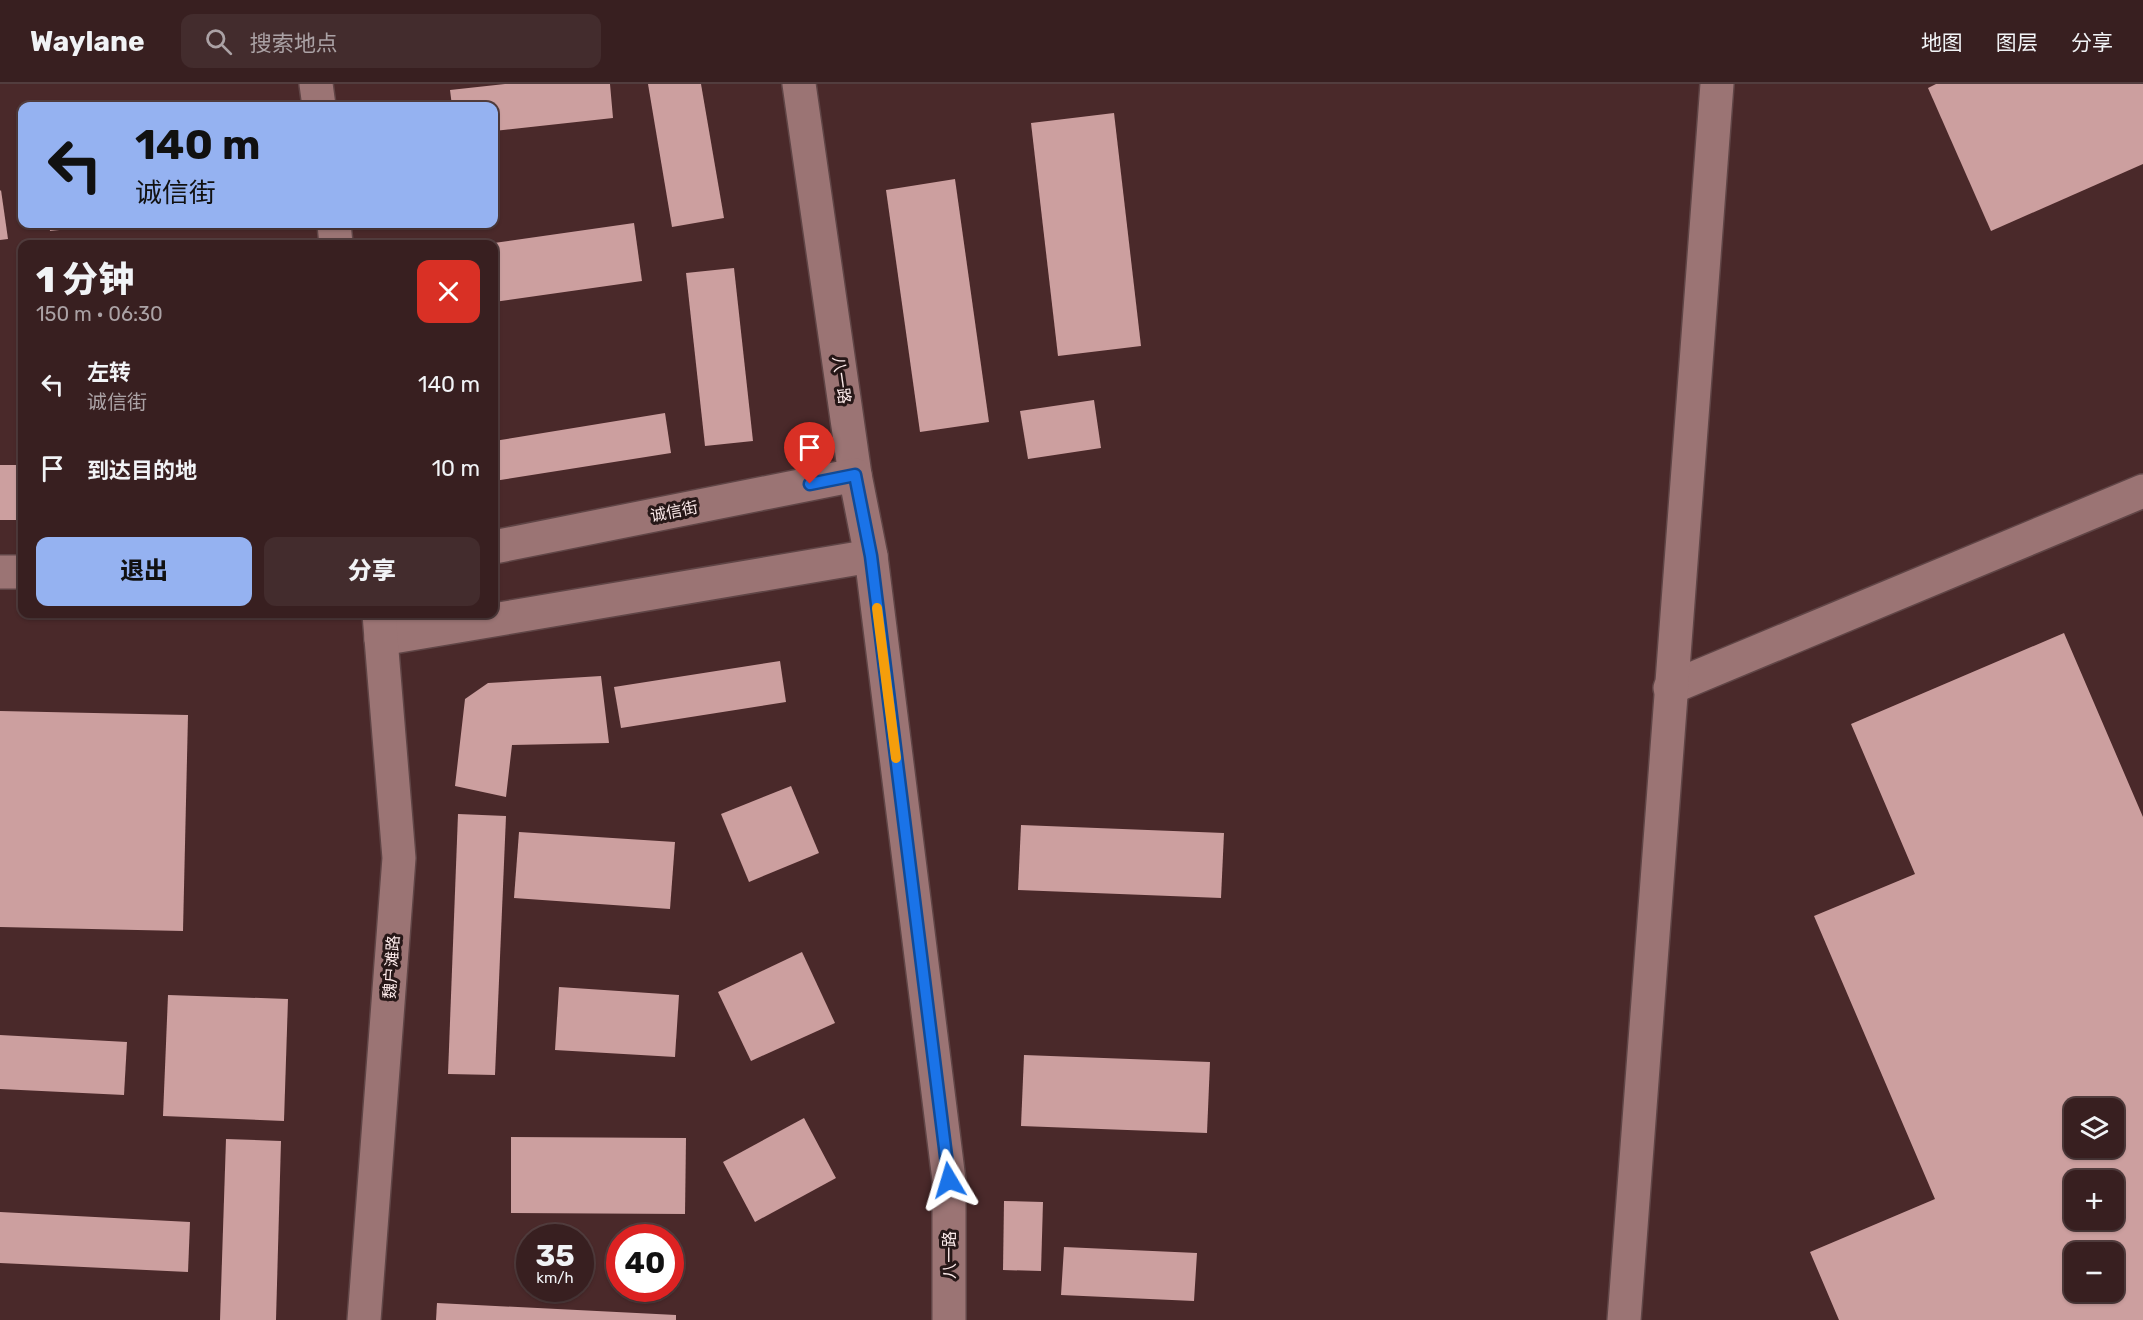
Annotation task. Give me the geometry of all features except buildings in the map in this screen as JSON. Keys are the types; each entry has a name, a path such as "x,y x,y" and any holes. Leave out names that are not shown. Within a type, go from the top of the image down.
{"street":[{"path":"316,84 318,102"},
{"name":"八一路","path":"799,84 855,475 871,556 949,1180 949,1320"},
{"path":"1624,1320 1717,84"},
{"name":"诚信街","path":"498,546 855,475"},
{"path":"1670,687 2143,491"},
{"path":"498,609 871,556"},
{"path":"0,572 18,572"},
{"path":"380,626 436,618"},
{"name":"魏户滩路","path":"364,1320 399,858 380,626"}],"slow traffic":[{"path":"877,608 896,758"}],"route":[{"path":"810,484 855,475 871,556 949,1180"}]}
